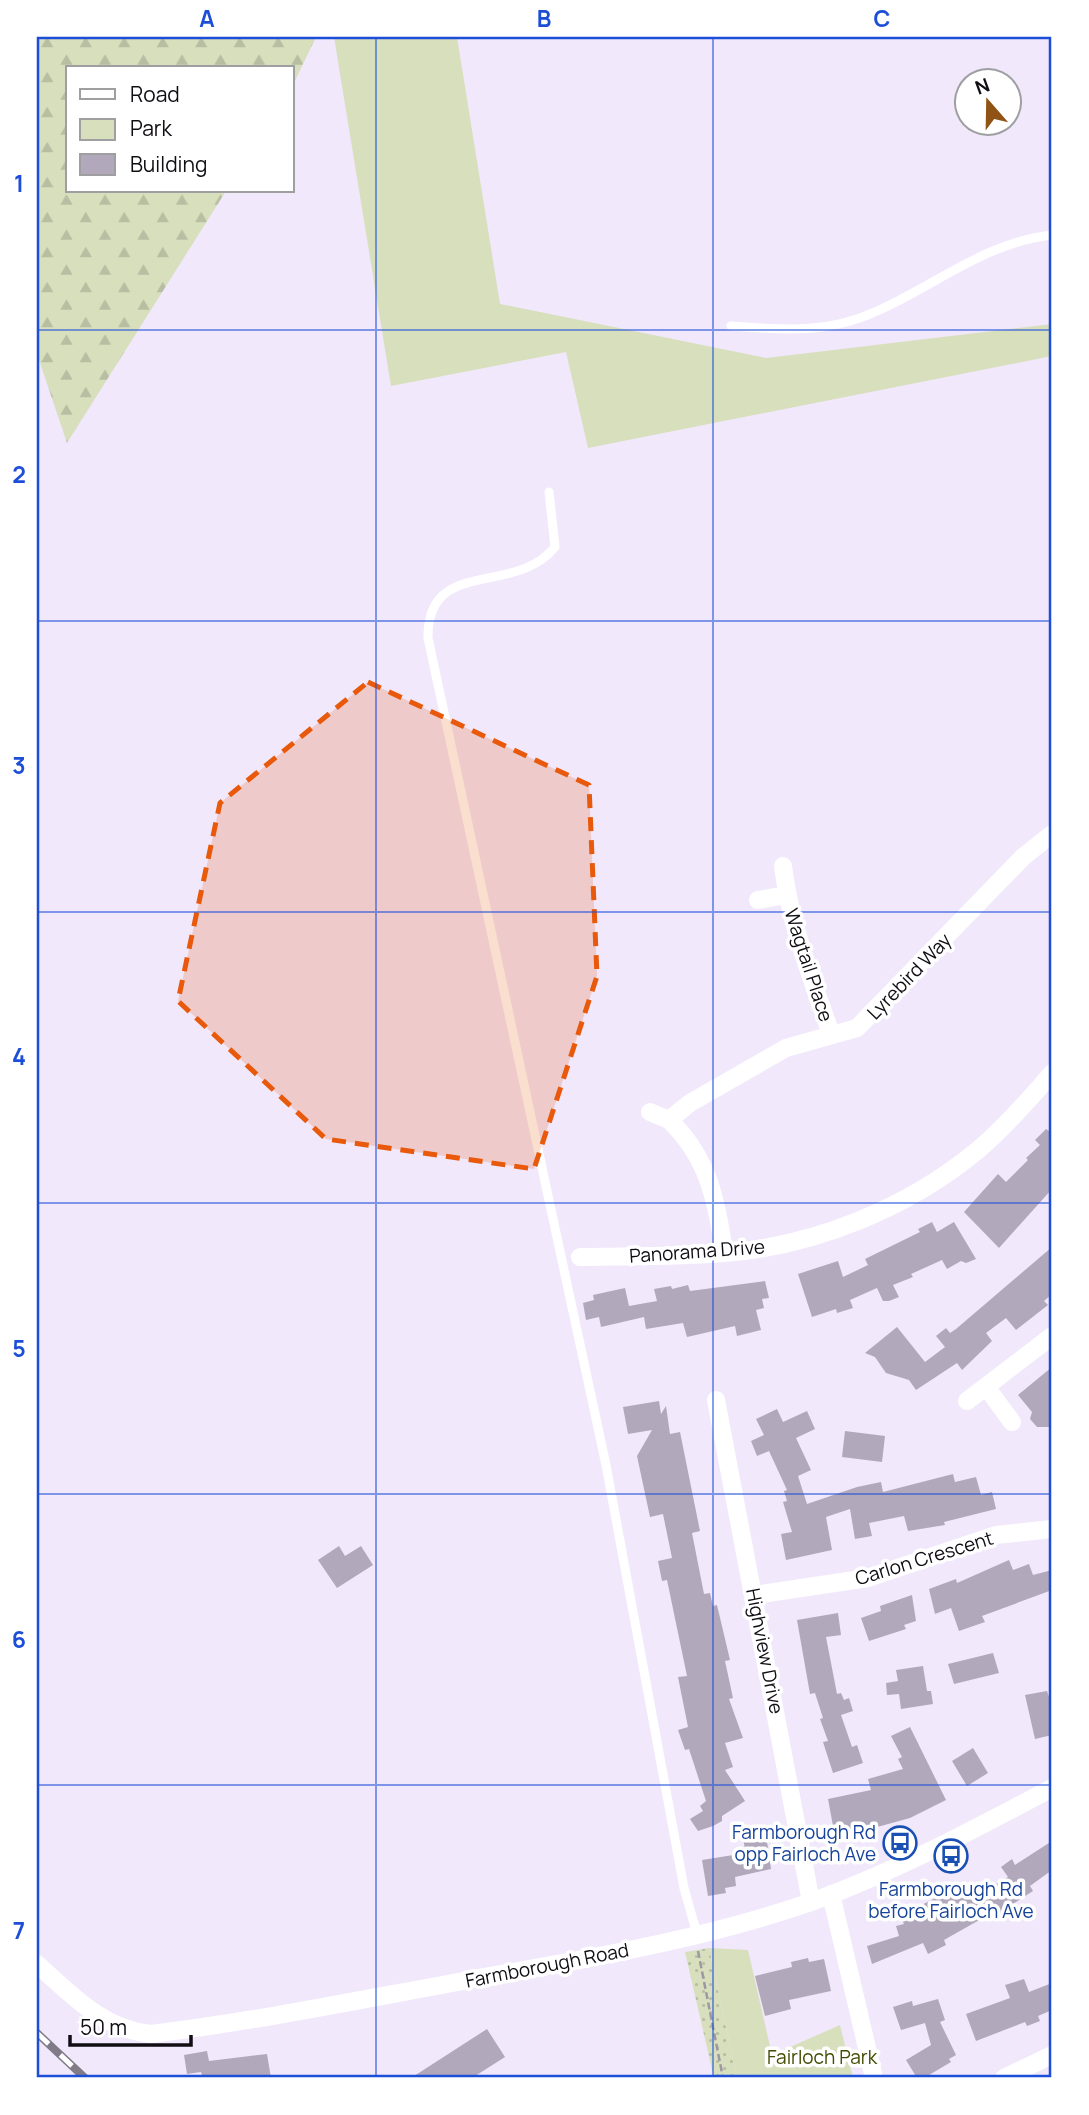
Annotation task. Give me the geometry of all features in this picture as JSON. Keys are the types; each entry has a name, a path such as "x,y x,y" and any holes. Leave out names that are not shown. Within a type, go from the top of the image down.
{"street":[{"name":"Lyrebird Way","path":"669,1120 690,1103 786,1048 857,1028 1023,857 1052,834"},
{"name":"Wagtail Place","path":"783,866 786,895 831,1034"},
{"name":"Wagtail Place","path":"758,900 786,895"},
{"name":"Panorama Drive","path":"580,1257 724,1253 809,1237 857,1220 923,1189 980,1149 1052,1073"},
{"path":"650,1111 669,1120 687,1137 706,1169 718,1208 724,1253"},
{"path":"967,1401 1052,1336"},
{"path":"987,1388 1012,1422"},
{"name":"Highview Drive","path":"716,1400 811,1902"},
{"name":"Carlon Crescent","path":"755,1595 868,1578 996,1535 1052,1529"},
{"name":"Farmborough Road","path":"37,1964 101,2018 131,2032 151,2034 384,1996 697,1934 811,1902 975,1829 1052,1788"},
{"path":"831,1894 874,2078"},
{"path":"1004,2078 1052,2055"}],"lane":[{"path":"731,326 798,331 838,324 876,312 979,255 1052,235"},
{"path":"549,492 555,547 544,561 528,569 457,586 436,599 428,619 428,638 606,1465 684,1888 697,1934"}],"path":[{"path":"697,1934 723,2078"}],"highlighted area":[{"path":"368,682 589,785 597,976 534,1169 326,1139 178,1001 220,803"}],"green space":[{"path":"37,37 316,37 294,83 294,66 66,66 66,192 225,192 67,443 37,354"},
{"path":"334,37 457,37 500,304 766,358 1052,324 1052,356 588,448 566,352 391,386"},
{"path":"709,1948 737,2078 714,2078 685,1952"},
{"name":"Fairloch Park","path":"709,1948 748,1950 772,2055 840,2025 853,2078 737,2078"}],"building":[{"path":"1046,1129 1052,1133 1052,1189 999,1248 964,1212 998,1174 1006,1182 1028,1160 1026,1158 1040,1145 1035,1140"},
{"path":"932,1222 937,1232 954,1222 976,1259 966,1263 961,1261 947,1269 942,1260 911,1274 913,1277 893,1285 899,1297 889,1301 883,1301 877,1288 850,1300 853,1308 837,1313 836,1309 812,1317 798,1274 838,1261 843,1277 868,1265 865,1259 920,1232 918,1229"},
{"path":"1052,1247 1052,1294 1044,1301 1048,1305 1016,1330 1006,1318 986,1333 992,1341 962,1370 957,1363 916,1390 909,1380 886,1373 875,1357 865,1353 897,1327 925,1362 945,1347 936,1336 946,1328 950,1333 956,1329"},
{"path":"765,1281 769,1298 762,1299 764,1308 756,1310 761,1330 737,1336 735,1326 687,1337 683,1323 646,1329 644,1317 601,1327 599,1317 586,1320 583,1303 594,1300 593,1295 625,1288 629,1306 657,1301 654,1289 671,1286 672,1289 688,1285 690,1291"},
{"path":"1052,1367 1052,1427 1037,1427 1030,1419 1032,1412 1018,1395"},
{"path":"659,1401 661,1414 666,1406 670,1434 680,1432 700,1531 692,1533 704,1594 710,1593 713,1606 717,1605 730,1660 725,1661 733,1698 729,1699 743,1738 725,1743 733,1767 725,1770 745,1801 722,1816 722,1821 698,1831 690,1819 703,1811 700,1806 706,1801 689,1749 685,1750 678,1730 688,1727 678,1677 687,1676 667,1580 662,1581 658,1561 672,1558 663,1514 650,1517 637,1456 652,1430 628,1434 623,1407"},
{"path":"777,1409 783,1422 807,1411 815,1429 796,1438 811,1470 798,1476 807,1504 881,1482 883,1492 953,1474 955,1482 976,1477 981,1495 992,1492 996,1509 944,1522 945,1525 908,1531 904,1516 869,1523 872,1536 855,1539 850,1509 826,1517 832,1550 786,1560 781,1534 792,1532 783,1502 787,1501 784,1491 787,1490 769,1451 757,1456 751,1441 764,1435 756,1419"},
{"path":"845,1431 885,1436 882,1462 842,1457"},
{"path":"339,1546 345,1556 361,1546 373,1565 337,1588 318,1560"},
{"path":"1009,1560 1013,1570 1029,1564 1033,1575 1052,1570 1052,1590 982,1616 985,1622 959,1631 951,1608 935,1614 929,1589 956,1579 957,1583"},
{"path":"912,1595 916,1621 904,1625 906,1629 869,1641 861,1618 881,1611 880,1606"},
{"path":"838,1613 841,1635 826,1637 837,1694 841,1693 844,1700 849,1698 853,1711 841,1715 852,1747 857,1745 863,1763 833,1773 823,1742 828,1741 820,1719 823,1718 815,1693 810,1694 797,1620"},
{"path":"993,1653 999,1673 954,1684 948,1664"},
{"path":"923,1666 927,1691 931,1691 933,1704 901,1709 899,1694 887,1695 886,1683 898,1681 896,1670"},
{"path":"1047,1691 1052,1706 1052,1735 1035,1739 1025,1695"},
{"path":"910,1727 946,1800 910,1818 859,1832 860,1837 836,1842 828,1799 871,1790 868,1779 903,1769 898,1759 902,1757 891,1736"},
{"path":"973,1748 988,1773 967,1786 952,1761"},
{"path":"766,1835 771,1869 735,1877 736,1886 725,1888 726,1893 708,1896 702,1860 746,1853 743,1839"},
{"path":"1052,1841 1052,1870 1030,1886 1033,1891 1010,1906 1013,1910 1001,1917 997,1910 944,1940 946,1945 928,1954 923,1943 872,1964 867,1946 899,1936 896,1926 904,1924 900,1916 957,1887 962,1896 981,1886 984,1891 1008,1877 1001,1867 1012,1859 1015,1865"},
{"path":"808,1958 809,1962 824,1959 831,1991 789,2000 791,2009 765,2016 755,1976 792,1967 791,1962"},
{"path":"1024,1979 1029,1992 1052,1983 1052,2010 1038,2016 1040,2021 1027,2026 1025,2022 976,2041 966,2014 1010,1998 1005,1985"},
{"path":"938,1999 945,2020 940,2022 956,2055 949,2059 951,2062 924,2078 917,2078 906,2060 931,2045 925,2023 901,2030 893,2007 912,2001 913,2006"},
{"path":"487,2029 505,2057 472,2078 411,2078"},
{"path":"207,2051 209,2061 267,2054 271,2078 203,2078 201,2072 187,2074 184,2055"}],"railway":[{"path":"37,2033 85,2078"}],"place":[{"name":"Farmborough Rd opp Fairloch Ave","path":"900,1843"},
{"name":"Farmborough Rd before Fairloch Ave","path":"951,1856"}]}
